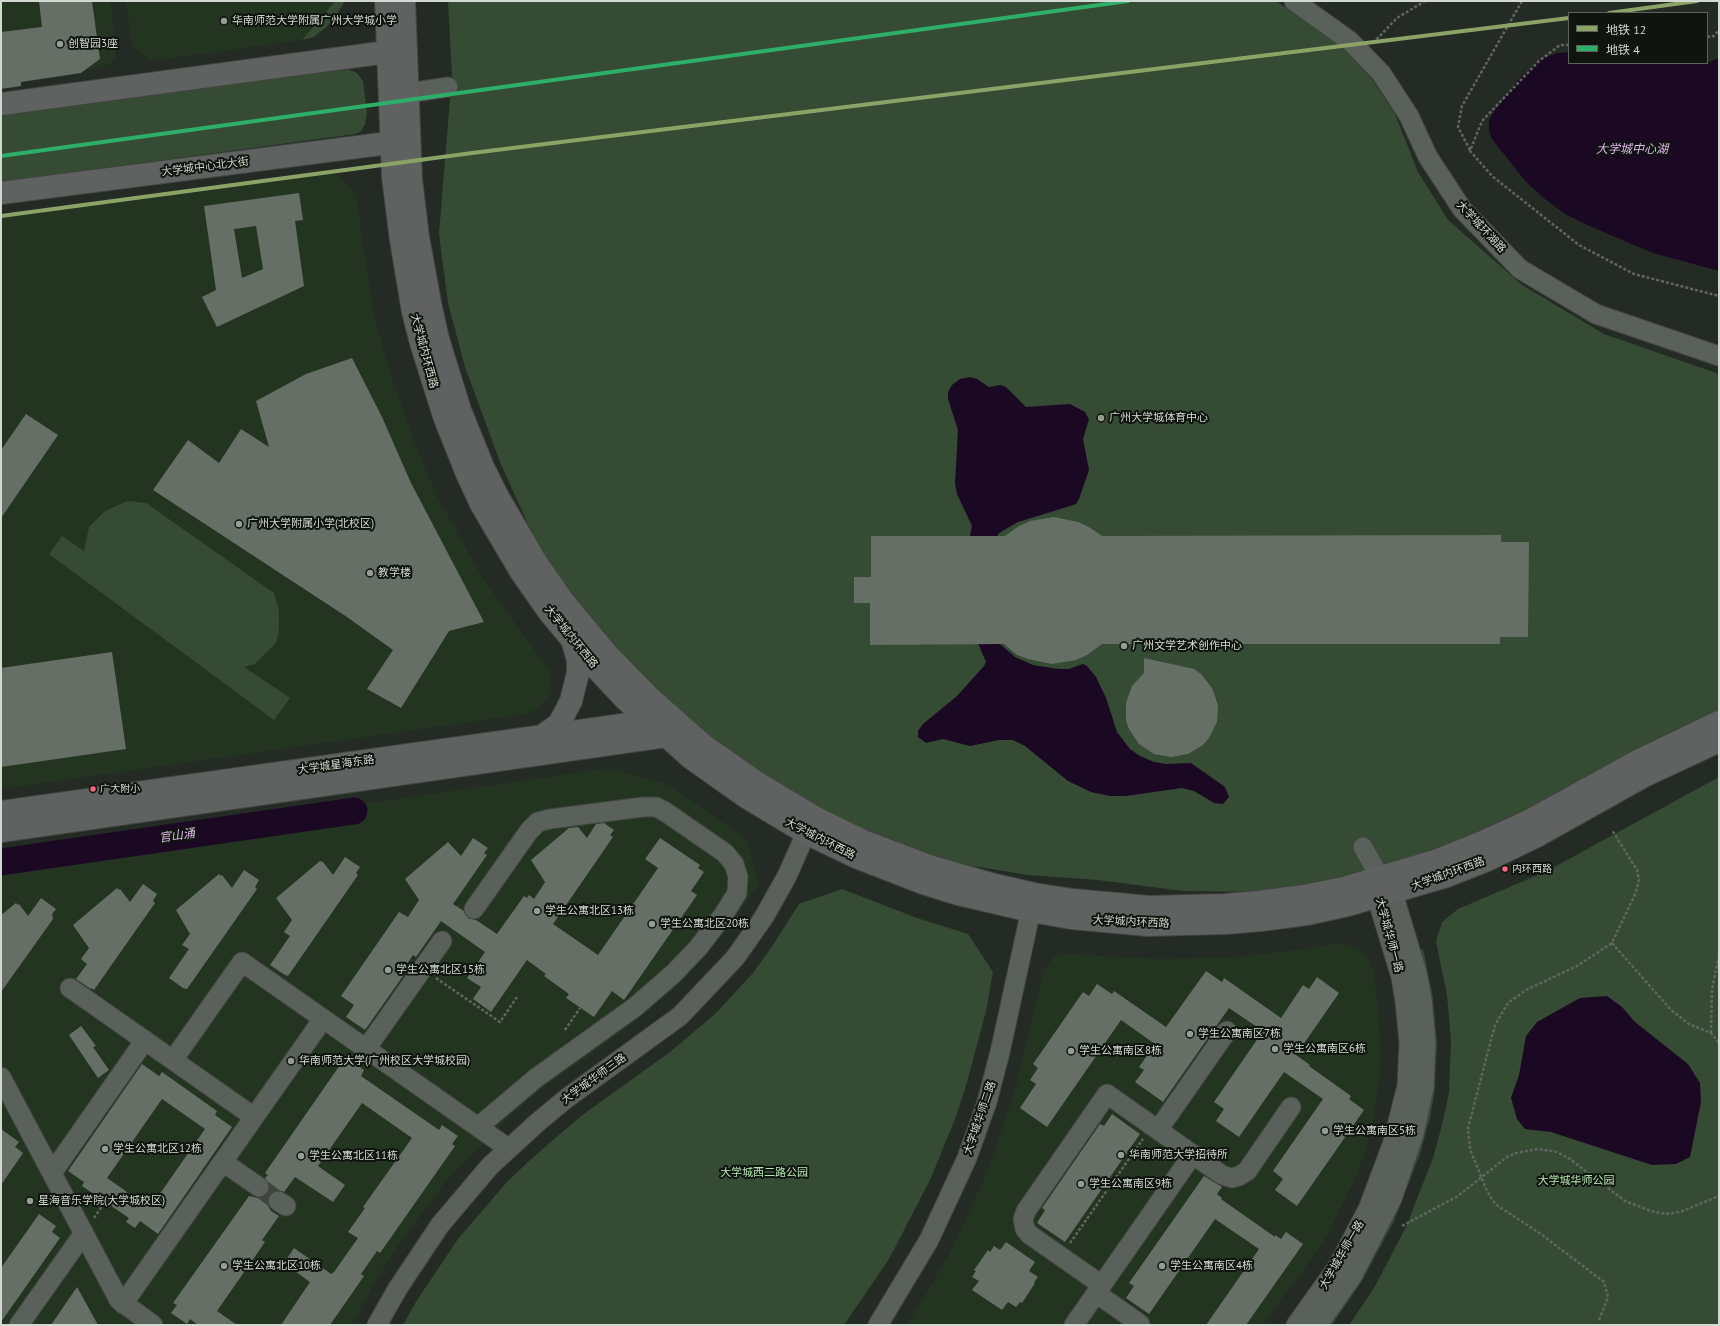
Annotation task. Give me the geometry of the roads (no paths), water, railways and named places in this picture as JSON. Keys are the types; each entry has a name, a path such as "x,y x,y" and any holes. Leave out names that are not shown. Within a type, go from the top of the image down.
{"main road":[{"path":"386,1 396,51"},
{"path":"396,51 404,1"},
{"path":"1,104 396,51"},
{"name":"大学城内环西路","path":"396,51 399,142 396,209 413,312 420,343 444,416 466,474 500,539 529,584 573,642 594,666 648,721 668,727 702,744 756,782 814,817 852,836 929,866 988,884 1033,903 1078,919 1148,925 1226,923 1307,914 1383,890 1444,877 1492,858 1537,836 1646,775 1719,740"},
{"name":"大学城内环西路","path":"399,142 414,206 431,308 447,370 483,467 516,530 563,601 668,727 691,758 730,786 806,833 856,857 923,883 958,894 1033,903"},
{"name":"大学城中心北大街","path":"1,193 399,142"},
{"path":"542,736 559,724 571,701 578,673 578,660 573,642"},
{"name":"大学城星海东路","path":"1,812 648,721"},
{"name":"大学城内环西路","path":"1383,890 1438,860 1478,844 1529,820 1638,760 1719,722"},
{"name":"大学城星海东路","path":"1,831 668,727"}],"street":[{"name":"大学城环湖路","path":"1294,1 1350,41 1381,73 1409,116 1428,157 1462,209 1520,268 1596,314 1719,356"},
{"path":"398,94 448,87"},
{"path":"474,909 529,831 538,822 550,819 643,807 656,807 664,811 725,853 734,864 738,877 737,893 724,914 698,948 673,974 641,1003 536,1078 478,1127"},
{"name":"大学城华师三路","path":"377,1325 398,1288 440,1225 463,1196 508,1148 568,1098 674,1020 709,987 735,958 764,918 787,876 806,833"},
{"path":"1362,847 1383,890"},
{"name":"大学城华师一路","path":"1296,1325 1338,1266 1368,1209 1392,1145 1405,1093 1409,1042 1405,1002 1383,890"},
{"name":"大学城华师一路","path":"1318,1325 1353,1275 1386,1211 1414,1134 1424,1088 1426,1042 1422,999 1410,948 1383,890"},
{"name":"大学城华师二路","path":"878,1325 930,1240 967,1158 987,1102 999,1058 1033,903"},
{"path":"366,1049 442,941"},
{"path":"173,1060 242,962 508,1148"},
{"path":"70,988 254,1117"},
{"path":"123,1304 323,1019"},
{"path":"1155,1128 1227,1032"},
{"path":"52,1173 145,1040"},
{"path":"1,1077 119,1300 154,1325"},
{"path":"1140,1324 1061,1256 1027,1232 1023,1223 1026,1210 1108,1094 1225,1176 1239,1176 1247,1171 1292,1107"},
{"path":"1074,1325 1193,1154"},
{"path":"223,1162 259,1187"},
{"path":"19,1325 84,1233"}],"water":[{"name":"大学城中心湖","path":"1568,52 1568,64 1708,64 1708,63 1719,58 1719,271 1653,253 1565,214 1526,182 1492,139 1489,131 1489,120 1495,110 1519,79 1541,59 1558,53"},
{"path":"970,377 977,379 989,387 1001,385 1006,387 1026,407 1070,404 1085,412 1089,419 1083,439 1089,470 1076,504 1018,522 999,533 996,538 1000,644 1015,657 1033,665 1059,669 1069,669 1083,664 1087,666 1096,677 1106,698 1117,732 1130,749 1140,756 1154,762 1166,764 1191,763 1225,787 1229,797 1223,804 1214,803 1194,791 1182,788 1126,796 1110,796 1091,792 1068,781 1025,746 1013,740 999,740 970,746 943,739 926,743 918,737 918,731 923,724 957,696 986,662 977,641 969,541 972,526 957,494 955,483 958,430 948,399 948,392 952,385 960,379"},
{"path":"1607,996 1622,1007 1635,1022 1688,1064 1700,1083 1701,1102 1690,1157 1676,1164 1652,1165 1551,1132 1525,1129 1517,1119 1511,1098 1519,1075 1526,1036 1537,1022 1580,998"}],"waterway":[{"name":"官山涌","path":"1,862 354,811"}],"tunnel":[{"path":"259,1187 278,1201"}],"metro line":[{"name":"4","path":"1,156 1128,1"},
{"name":"12","path":"1616,12 1697,1"},
{"name":"12","path":"1,216 472,153 1568,18"}],"place":[{"name":"华南师范大学附属广州大学城小学","path":"224,21"},
{"name":"创智园3座","path":"60,44"},
{"name":"广州大学城体育中心","path":"1101,418"},
{"name":"广州大学附属小学(北校区)","path":"239,524"},
{"name":"教学楼","path":"370,573"},
{"name":"广州文学艺术创作中心","path":"1124,646"},
{"name":"广大附小","path":"93,789"},
{"name":"内环西路","path":"1505,869"},
{"name":"学生公寓北区13栋","path":"537,911"},
{"name":"学生公寓北区20栋","path":"652,924"},
{"name":"学生公寓北区15栋","path":"388,970"},
{"name":"学生公寓南区7栋","path":"1190,1034"},
{"name":"学生公寓南区6栋","path":"1275,1049"},
{"name":"学生公寓南区8栋","path":"1071,1051"},
{"name":"华南师范大学(广州校区大学城校园)","path":"291,1061"},
{"name":"学生公寓南区5栋","path":"1325,1131"},
{"name":"学生公寓北区12栋","path":"105,1149"},
{"name":"华南师范大学招待所","path":"1121,1155"},
{"name":"学生公寓北区11栋","path":"301,1156"},
{"name":"学生公寓南区9栋","path":"1081,1184"},
{"name":"星海音乐学院(大学城校区)","path":"30,1201"},
{"name":"学生公寓北区10栋","path":"224,1266"},
{"name":"学生公寓南区4栋","path":"1162,1266"}],"park label":[{"name":"大学城西二路公园","path":"764,1173"},
{"name":"大学城华师公园","path":"1576,1181"}]}
